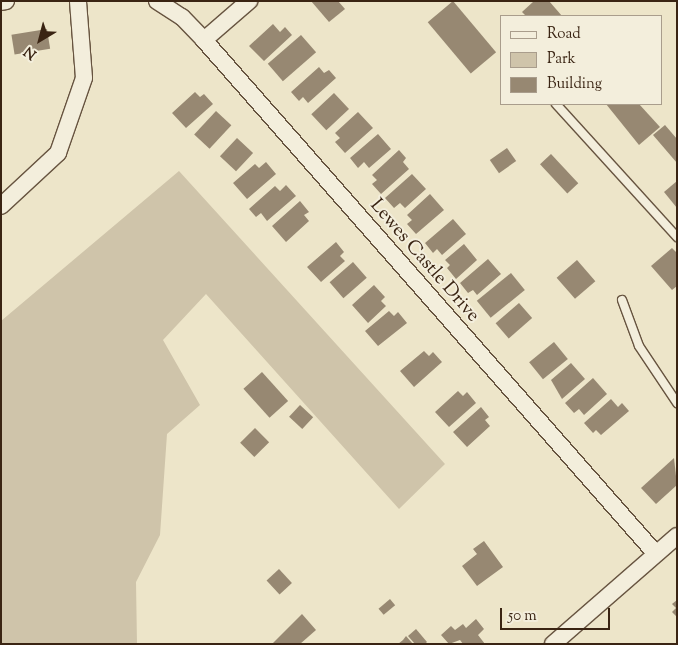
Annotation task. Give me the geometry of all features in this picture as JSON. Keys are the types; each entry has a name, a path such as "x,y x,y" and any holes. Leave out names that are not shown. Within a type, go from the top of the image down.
{"street":[{"path":"1,2 6,1"},
{"path":"1,206 58,153 84,78 78,1"},
{"name":"Lewes Castle Drive","path":"156,1 182,17 204,40 656,554"},
{"path":"204,40 249,1"},
{"path":"553,644 677,536"}],"lane":[{"path":"557,105 677,237"},
{"path":"622,300 639,346 677,403"}],"green space":[{"path":"179,171 445,464 399,509 206,294 163,340 200,405 167,434 160,535 136,582 137,644 1,644 1,321"}],"building":[{"path":"311,1 338,1 345,9 329,22"},
{"path":"453,1 496,52 471,74 428,22"},
{"path":"534,1 549,1 561,15 525,15 522,12"},
{"path":"273,24 280,32 285,27 292,35 264,61 249,46"},
{"path":"47,29 50,49 15,54 11,35"},
{"path":"301,35 316,52 283,81 268,64"},
{"path":"319,67 324,73 329,70 336,78 308,103 303,97 299,101 291,92"},
{"path":"195,92 200,97 204,94 213,104 186,128 172,113"},
{"path":"334,93 349,109 326,130 311,114"},
{"path":"607,105 640,105 660,127 639,145"},
{"path":"216,111 231,125 210,149 194,134"},
{"path":"358,112 373,128 345,153 335,142 340,138 335,133"},
{"path":"665,125 677,139 677,163 653,135"},
{"path":"378,134 391,149 369,168 364,162 358,168 350,158"},
{"path":"237,138 253,153 236,171 220,156"},
{"path":"507,148 516,161 499,173 490,160"},
{"path":"399,150 406,158 403,162 409,169 381,194 372,184 377,180 372,175"},
{"path":"551,154 578,183 567,193 540,164"},
{"path":"266,162 276,174 247,199 233,183 255,164 259,168"},
{"path":"412,174 426,189 405,208 400,203 394,208 385,198"},
{"path":"677,181 677,208 664,192"},
{"path":"286,185 296,196 267,221 261,213 256,217 249,209 275,186 280,191"},
{"path":"430,194 444,210 416,234 407,224 412,220 407,215"},
{"path":"300,201 309,212 304,215 309,221 286,242 272,226"},
{"path":"453,219 466,234 442,255 437,249 433,253 425,243"},
{"path":"336,242 344,252 340,256 345,261 321,282 307,267"},
{"path":"464,244 477,260 456,279 447,268 450,265 445,260"},
{"path":"672,248 677,253 677,286 672,290 651,266"},
{"path":"488,259 501,274 477,295 473,290 468,293 460,283"},
{"path":"577,260 595,281 575,299 557,278"},
{"path":"353,262 367,278 343,298 330,282"},
{"path":"511,273 525,290 491,318 477,301"},
{"path":"374,285 385,297 381,301 386,306 368,323 352,305"},
{"path":"519,303 532,318 509,338 496,323"},
{"path":"389,311 394,316 398,312 407,323 378,346 365,331"},
{"path":"554,342 568,359 543,379 529,362"},
{"path":"424,351 429,356 433,352 442,362 414,387 400,371"},
{"path":"571,363 585,379 562,399 551,380"},
{"path":"262,372 288,401 270,418 243,389"},
{"path":"593,378 607,394 584,415 579,409 574,413 565,403"},
{"path":"458,391 463,396 467,392 476,403 449,427 435,412"},
{"path":"611,399 618,407 622,403 629,411 601,435 596,430 593,433 584,423"},
{"path":"300,405 313,417 302,429 289,417"},
{"path":"481,407 489,417 485,420 490,426 467,447 453,432"},
{"path":"255,428 269,442 254,457 240,443"},
{"path":"674,458 677,485 656,504 641,488"},
{"path":"484,541 503,567 477,586 462,566 477,554 473,549"},
{"path":"279,569 292,583 280,594 267,581"},
{"path":"390,599 395,605 384,615 379,609"},
{"path":"677,600 677,617 672,612 676,608 672,604"},
{"path":"302,614 316,630 300,644 272,644"},
{"path":"476,619 484,629 478,635 485,644 463,644 460,640 449,644 441,635 451,626 455,630 463,624 466,628"},
{"path":"416,629 427,642 425,644 415,644 408,636"},
{"path":"406,636 413,644 398,644 403,640"}]}
